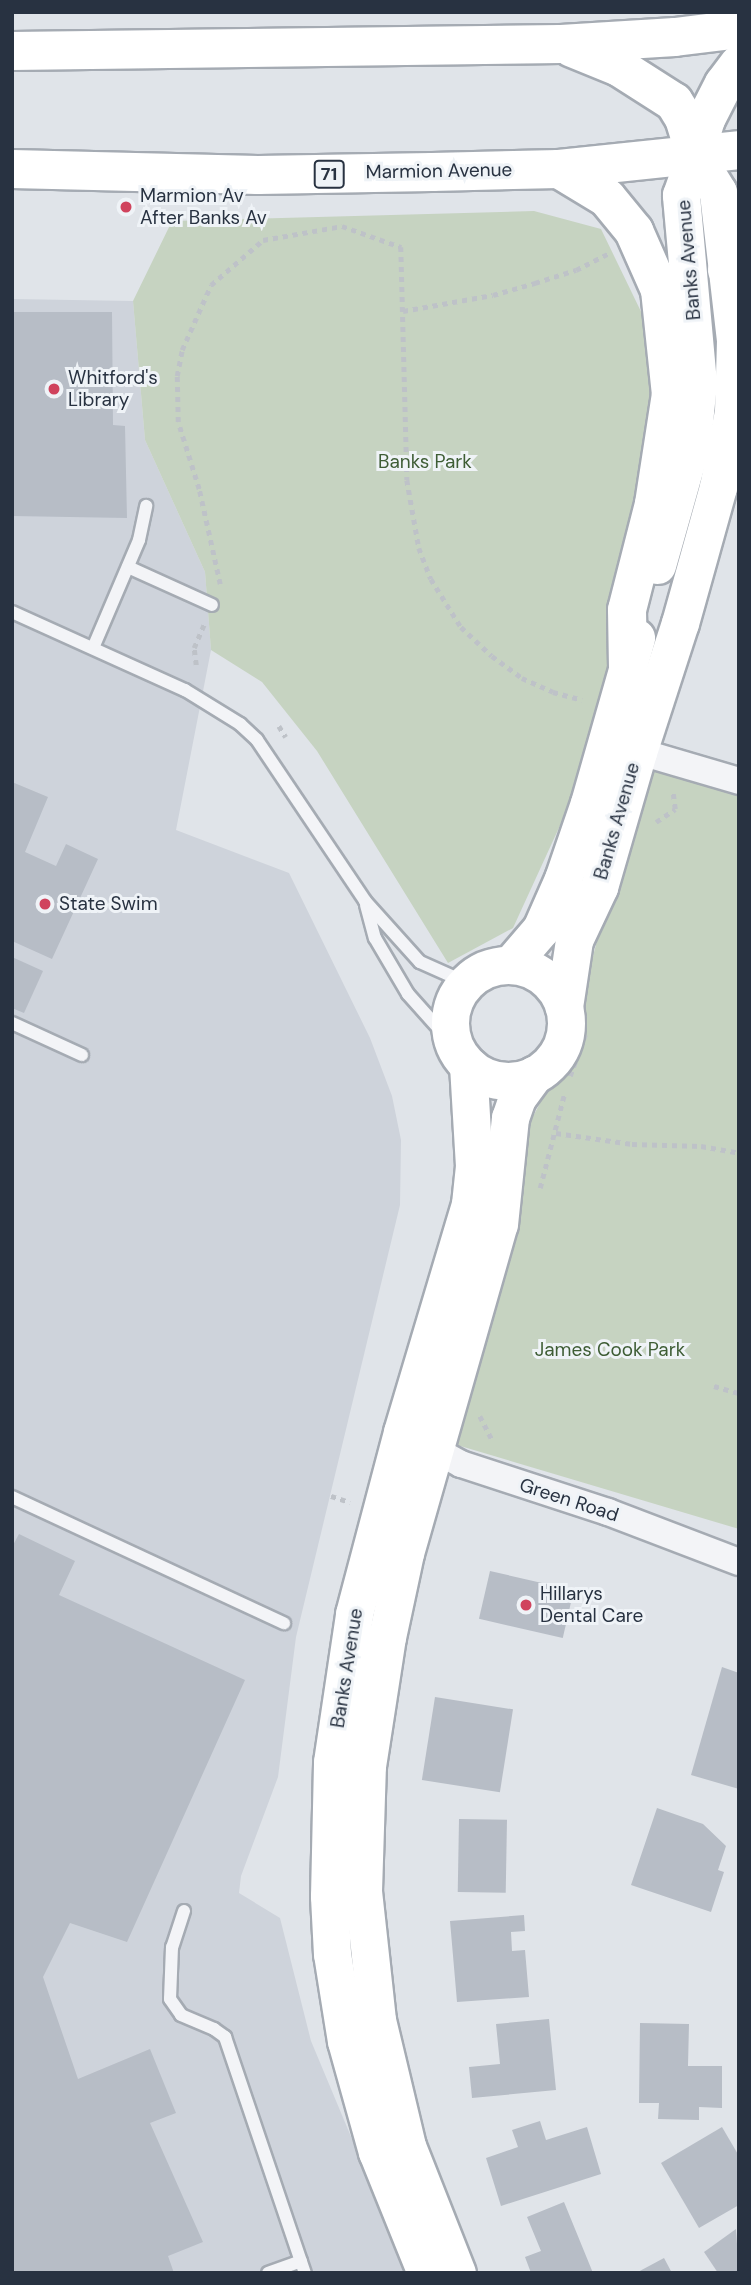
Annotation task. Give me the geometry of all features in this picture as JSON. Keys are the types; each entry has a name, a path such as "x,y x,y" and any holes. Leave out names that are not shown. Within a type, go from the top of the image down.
{"highway":[{"path":"12,51 561,44 675,37 739,29"},
{"path":"561,44 619,67 674,102 684,118 695,155"},
{"path":"695,155 706,119 723,84 739,64"},
{"name":"Marmion Avenue","path":"12,169 258,175 559,169 739,150"},
{"path":"559,169 607,198 634,231 660,290 671,394 654,504 627,610 628,668"}],"street":[{"name":"Banks Avenue","path":"575,1020 574,940 599,887 638,752 680,623 718,487 733,446 733,258 718,192 695,155"},
{"name":"Banks Avenue","path":"510,965 541,929 563,879 638,752 628,668 692,441 698,383 681,195 695,155"},
{"path":"638,752 739,781"},
{"path":"510,965 528,968 544,977 556,990 575,1020 566,1024 556,1081 500,1080 486,1076 463,1058 452,1033 451,1016 454,1003 467,982 486,969 510,965"},
{"name":"Banks Avenue","path":"426,2273 377,2152 346,2041 332,1954 329,1896 332,1762 354,1614 402,1432 470,1204 474,1166 463,1058"},
{"name":"Banks Avenue","path":"457,2273 407,2146 377,2020 363,1891 367,1766 387,1637 405,1553 449,1458 499,1224 510,1118 517,1098 556,1081"},
{"name":"Green Road","path":"402,1432 449,1458 608,1512 739,1562"}],"lane":[{"path":"93,648 139,540 146,506"},
{"path":"128,568 212,605"},
{"path":"12,612 185,690 248,732 264,750 365,901 420,962 467,982"},
{"path":"365,901 375,938 408,993 463,1058"},
{"path":"12,1023 82,1055"},
{"path":"12,1497 284,1623"},
{"path":"184,1911 172,1947 170,1999 181,2015 214,2029 225,2038 303,2267 268,2273"}],"path":[{"path":"196,665 194,648 221,586 199,489 182,439 177,398 182,350 211,285 263,240 342,226 401,247 407,480 419,548 431,579 461,627 492,656 532,682 590,702"},
{"path":"403,311 493,295 535,284 576,270 612,252"},
{"path":"638,752 675,809 659,818 652,827"},
{"path":"537,1200 556,1133 556,1081 575,1020"},
{"path":"556,1133 632,1144 701,1146 739,1153"},
{"path":"714,1385 739,1393"},
{"path":"449,1458 480,1406"},
{"path":"331,1496 351,1503"}],"shaded area":[{"path":"12,299 133,301 145,440 205,572 211,650 176,830 289,873 370,1038 392,1096 401,1140 400,1205 296,1637 278,1777 241,1876 239,1893 280,1918 311,2041 408,2273 12,2273"}],"green space":[{"name":"Banks Park","path":"534,211 601,229 694,421 602,734 513,928 448,963 317,751 262,682 211,650 205,572 145,440 133,301 172,221"},
{"name":"James Cook Park","path":"642,765 739,793 739,1529 457,1445 528,1126 570,1046"}],"building":[{"path":"12,312 112,312 113,425 125,426 127,518 12,516"},
{"name":"State Swim","path":"12,782 48,797 25,852 56,866 66,844 98,859 52,959 12,941"},
{"path":"12,957 43,971 24,1013 12,1008"},
{"path":"19,1534 75,1561 59,1595 245,1680 127,1942 70,1923 43,1977 78,2079 150,2049 176,2113 150,2123 203,2242 168,2256 174,2273 12,2273 12,1547"},
{"name":"Hillarys Dental Care","path":"490,1571 574,1590 563,1638 479,1619"},
{"path":"722,1667 739,1673 739,1789 691,1775"},
{"path":"435,1697 513,1709 500,1792 422,1780"},
{"path":"657,1808 703,1824 726,1846 718,1870 724,1872 711,1912 631,1885"},
{"path":"459,1819 507,1820 506,1893 458,1892"},
{"path":"524,1915 525,1931 511,1932 512,1951 525,1950 529,1997 457,2002 450,1921"},
{"path":"549,2019 556,2090 472,2098 469,2067 500,2064 496,2024"},
{"path":"640,2023 689,2024 688,2066 722,2066 722,2108 699,2107 699,2120 658,2119 659,2103 639,2103"},
{"path":"540,2121 546,2140 587,2127 601,2174 501,2206 486,2158 518,2147 512,2130"},
{"path":"722,2127 739,2156 739,2205 699,2228 661,2163"},
{"path":"564,2202 593,2273 531,2273 525,2257 541,2251 527,2217"},
{"path":"736,2229 739,2273 718,2273 704,2252"},
{"path":"664,2258 672,2273 636,2273"}],"place":[{"name":"Marmion Av After Banks Av","path":"126,207"},
{"name":"Whitford's Library","path":"54,389"},
{"name":"State Swim","path":"45,904"},
{"name":"Hillarys Dental Care","path":"526,1605"}]}
